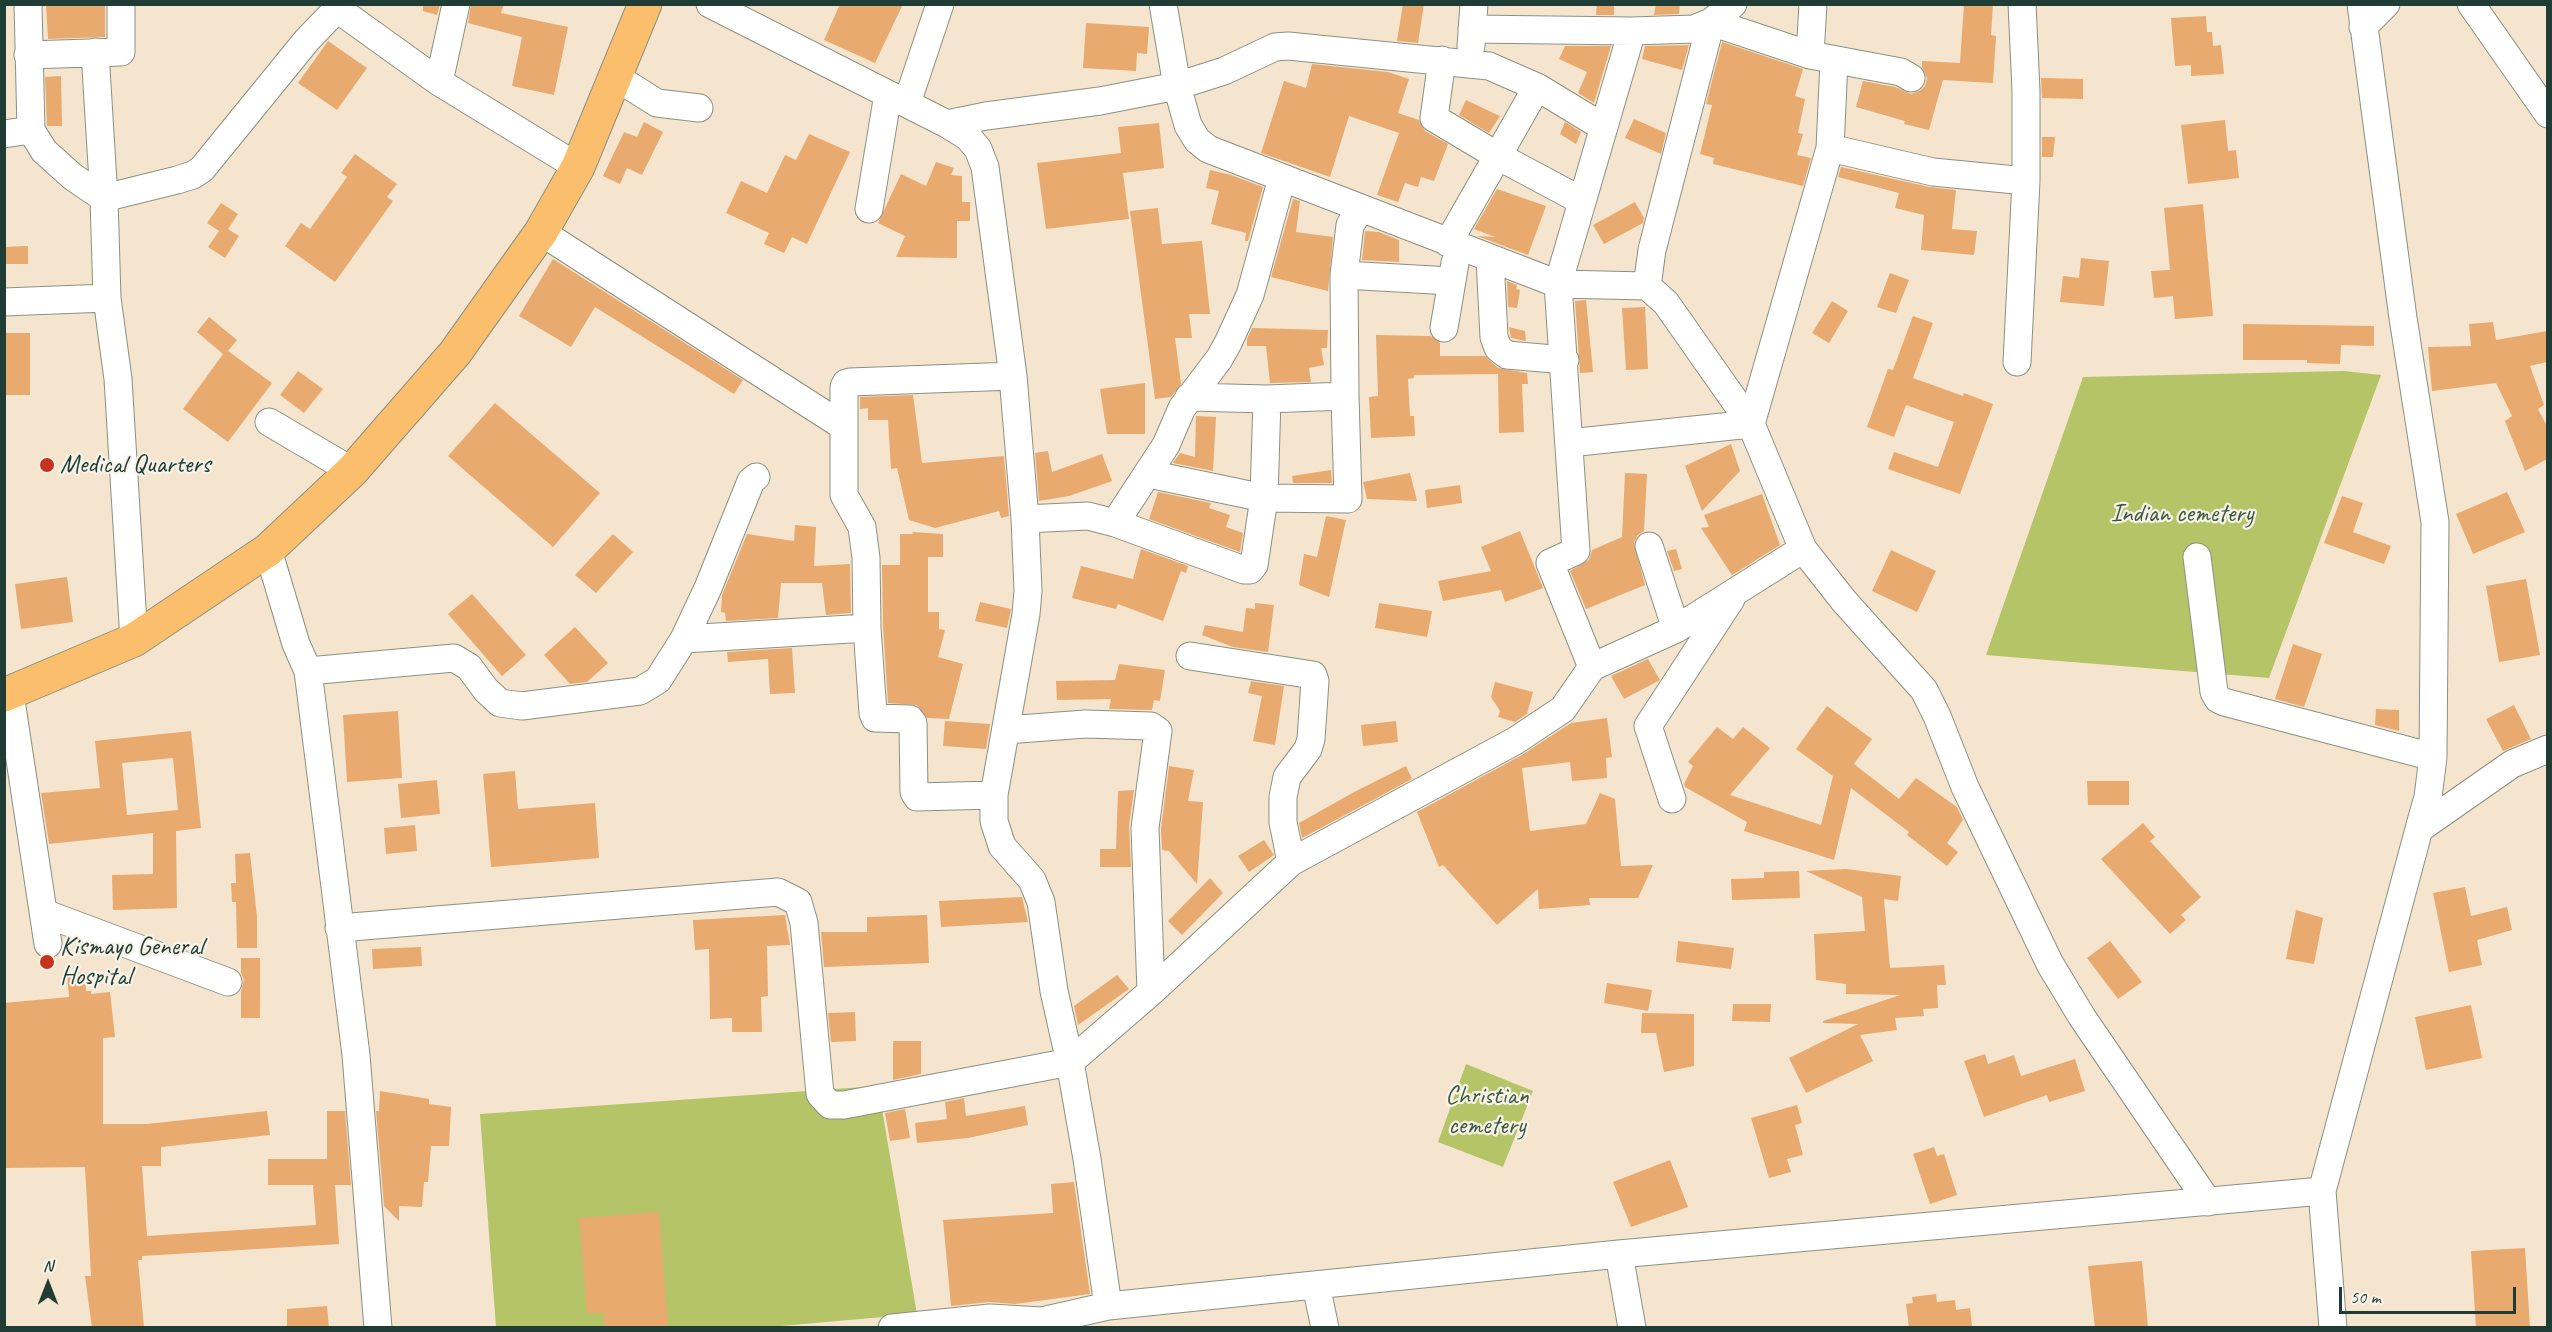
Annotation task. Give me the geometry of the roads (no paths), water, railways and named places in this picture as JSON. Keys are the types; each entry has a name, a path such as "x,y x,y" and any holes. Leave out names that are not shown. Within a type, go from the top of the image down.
{"main road":[{"path":"7,695 134,640 268,550 352,471 455,353 541,232 578,167 645,4"}],"street":[{"path":"28,4 31,130 44,151 73,177 104,198 177,180 193,175 202,169 307,40 334,12 343,13 439,82 578,167"},
{"path":"28,55 121,52 121,4"},
{"path":"439,82 456,4"},
{"path":"710,4 947,124 973,143 985,167 1013,376 1025,519 1028,591 1026,614 993,795 993,821 996,835 1002,846 1032,880 1041,902 1054,991 1070,1062 1087,1159 1108,1306"},
{"path":"869,209 898,98 940,4"},
{"path":"1162,4 1177,86 1188,124 1197,140 1209,149 1558,284 1647,286 1666,303 1751,424 1803,549 1844,601 1924,690 1937,716 1965,787 2050,964 2082,1017 2208,1202"},
{"path":"1470,63 1473,17 1632,31 1694,28 1711,21 1733,4"},
{"path":"1751,424 1830,148 1822,58 1813,4"},
{"path":"2017,362 2026,181 2026,91 2022,4"},
{"path":"2333,1328 2322,1191 2428,797 2433,757 2435,522 2403,318 2362,16 2386,4"},
{"path":"2471,4 2538,85 2547,114"},
{"path":"1711,21 1822,58 1901,72 1911,78"},
{"path":"1647,286 1652,250 1711,21"},
{"path":"1592,667 1550,563 1576,551 1565,360 1558,284 1632,31"},
{"path":"947,124 986,116 1100,101 1177,86 1224,71 1275,47 1288,46 1470,63 1500,69 1537,87 1603,126"},
{"path":"95,52 104,198 107,298 117,379 134,640"},
{"path":"1442,60 1434,118 1496,155 1582,201"},
{"path":"615,76 657,103 699,108"},
{"path":"1444,328 1451,281 1453,245 1496,155 1537,87"},
{"path":"4,134 31,130"},
{"path":"1830,148 1933,172 2026,181"},
{"path":"1115,523 1166,446 1182,408 1219,359 1250,295 1282,178"},
{"path":"1149,474 1264,498 1348,499 1344,275 1350,225 1361,209"},
{"path":"541,232 843,426"},
{"path":"1490,259 1494,337 1498,348 1508,355 1565,360"},
{"path":"1344,275 1451,281"},
{"path":"4,302 107,298"},
{"path":"993,795 921,799 917,797 914,792 913,723 910,719 875,718 873,713 867,628 866,558 862,527 844,495 844,387 850,382 1013,376"},
{"path":"1189,397 1267,399 1345,396"},
{"path":"1025,519 1078,515 1115,523 1244,570 1250,570 1254,565 1264,498 1267,399"},
{"path":"269,422 352,471"},
{"path":"1569,443 1751,424"},
{"path":"308,671 454,658 469,667 486,690 501,703 522,706 640,692 658,680 684,639 708,588 751,482 756,477"},
{"path":"1649,546 1676,629"},
{"path":"339,928 778,892 798,902 804,923 820,1094 830,1105 861,1102 1070,1062 1291,862 1515,741 1563,709 1592,667 1676,629 1803,549"},
{"path":"268,550 296,644 308,671 356,1055 378,1328"},
{"path":"2197,557 2214,692 2218,699 2433,757"},
{"path":"1672,799 1648,726 1737,590"},
{"path":"684,639 867,628"},
{"path":"1190,656 1313,675 1315,681 1311,739 1308,749 1287,777 1283,797 1283,822 1291,862"},
{"path":"7,695 48,944"},
{"path":"1006,730 1085,724 1151,726 1158,731 1145,828 1150,992"},
{"path":"2419,829 2512,764 2547,749"},
{"path":"44,913 228,982"},
{"path":"892,1328 990,1323 1044,1324 1108,1306 1619,1254 2322,1191"},
{"path":"1619,1254 1632,1328"},
{"path":"1316,1285 1325,1328"}],"place":[{"name":"Medical Quarters","path":"47,465"},
{"name":"Kismayo General Hospital","path":"47,962"}],"park label":[{"name":"Indian cemetery","path":"2182,514"},
{"name":"Christian cemetery","path":"1487,1111"}]}
